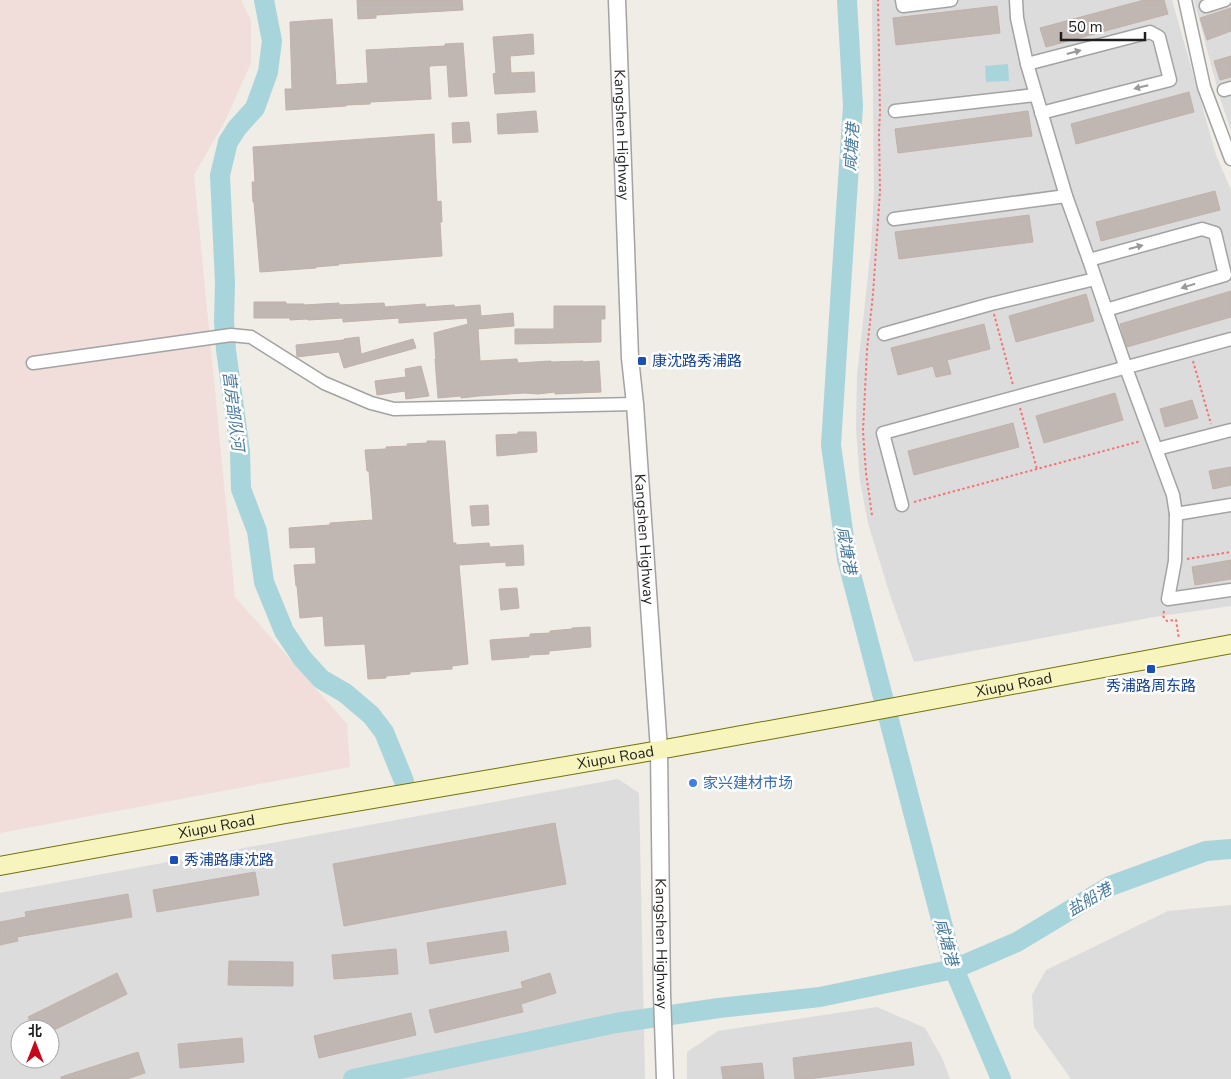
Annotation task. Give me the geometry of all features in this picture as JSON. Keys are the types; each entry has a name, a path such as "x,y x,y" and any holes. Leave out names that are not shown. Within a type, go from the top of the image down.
{"main road":[{"name":"Xiupu Road","path":"0,866 280,815 659,750 1231,644"}],"street":[{"name":"Kangshen Highway","path":"617,0 630,358 635,404 659,750 665,1079"},
{"path":"902,0 903,6 951,0"},
{"path":"1016,0 1017,18 1027,64 1066,196 1173,495 1176,514 1175,561 1168,599 1231,590"},
{"path":"1185,0 1204,87 1231,159"},
{"path":"1206,6 1225,0"},
{"path":"1027,64 1150,32 1158,37 1170,80 1041,113"},
{"path":"895,111 1035,95"},
{"path":"894,219 1066,196"},
{"path":"1089,260 1202,229 1215,233 1225,275 1106,310"},
{"path":"884,334 991,304 1095,279"},
{"path":"32,363 225,336 251,337 324,383 371,403 394,409 635,404"},
{"path":"902,505 883,433 1231,339"},
{"path":"1154,443 1231,430"},
{"path":"1176,514 1231,505"}],"path":[{"path":"872,515 863,431 866,350 873,294 880,190 878,0"},
{"path":"1189,350 1214,433"},
{"path":"902,505 1154,443"},
{"path":"1175,561 1231,552"},
{"path":"1168,599 1163,616 1167,621 1176,620 1181,653"}],"shaded area":[{"path":"0,0 241,0 251,20 251,63 225,121 194,175 235,597 347,724 350,767 0,833"},
{"path":"872,0 1172,0 1216,155 1231,190 1231,606 1154,617 914,662 890,595 868,523 860,481 856,429 857,376 871,248 874,192"},
{"path":"1194,0 1231,0 1231,131 1219,95"},
{"path":"618,779 639,793 645,1079 0,1079 0,893"},
{"path":"1231,905 1231,1079 1071,1079 1034,1027 1032,995 1046,970 1168,911"},
{"path":"877,1007 925,1028 942,1058 950,1079 687,1079 687,1052 718,1031"}],"water":[{"path":"1008,64 1009,81 986,82 985,66"}],"building":[{"path":"357,0 462,0 463,10 376,15 376,18 358,19"},
{"path":"1144,0 1164,0 1168,14 1046,47 1040,28"},
{"path":"997,6 1000,33 896,45 893,18"},
{"path":"1231,8 1231,31 1207,40 1200,18"},
{"path":"332,19 336,85 368,83 366,50 445,46 445,44 463,43 467,96 449,97 447,65 430,66 431,99 370,102 370,104 286,110 285,89 292,89 290,22"},
{"path":"533,34 534,54 510,56 511,73 534,72 535,92 495,94 493,74 496,73 493,37"},
{"path":"1231,56 1231,77 1220,80 1214,61"},
{"path":"1189,92 1194,112 1076,144 1071,124"},
{"path":"536,111 538,132 498,134 497,114"},
{"path":"1028,111 1032,136 898,153 895,129"},
{"path":"469,122 471,142 453,143 452,123"},
{"path":"434,134 437,202 441,201 442,256 260,272 253,202 252,182 255,182 253,147"},
{"path":"1215,191 1220,210 1101,241 1096,222"},
{"path":"1029,215 1033,242 899,259 895,232"},
{"path":"1231,291 1231,317 1127,347 1120,324"},
{"path":"1086,294 1094,321 1016,342 1009,316"},
{"path":"254,302 286,302 286,304 304,305 384,303 385,307 425,304 426,307 480,305 481,316 513,313 514,326 478,329 480,361 517,359 518,363 599,361 601,392 524,393 438,398 434,333 468,324 467,318 399,323 399,318 343,322 343,318 290,320 290,318 254,318"},
{"path":"554,306 605,306 605,319 601,319 601,342 515,344 515,329 554,329"},
{"path":"984,324 990,349 947,360 951,374 936,377 933,366 898,375 891,348"},
{"path":"359,337 361,354 413,339 416,348 344,368 339,352 297,357 296,345"},
{"path":"421,366 429,396 406,399 405,391 377,395 375,381 406,377 405,369"},
{"path":"1115,393 1123,420 1044,443 1036,416"},
{"path":"1192,400 1198,418 1165,427 1160,409"},
{"path":"1013,423 1019,447 914,475 908,451"},
{"path":"518,432 536,432 537,452 497,456 496,435 518,434"},
{"path":"427,441 445,441 453,543 456,543 456,545 489,543 490,547 523,545 524,565 506,566 506,562 459,565 468,664 452,666 452,669 410,672 410,674 386,676 386,678 368,679 365,644 325,646 323,616 300,618 294,565 316,564 315,547 290,548 289,528 373,520 369,471 367,471 365,450 408,446 407,444 427,443"},
{"path":"1231,467 1231,485 1213,489 1209,471"},
{"path":"488,505 489,525 472,526 470,506"},
{"path":"1231,560 1231,579 1195,585 1192,567"},
{"path":"517,588 519,608 501,610 499,589"},
{"path":"590,627 591,647 549,651 549,654 529,655 529,657 492,660 490,640 530,637 530,634"},
{"path":"555,823 566,884 344,926 333,864"},
{"path":"255,872 259,895 157,912 153,890"},
{"path":"128,894 132,917 17,937 18,941 0,945 0,922 26,917 25,912"},
{"path":"506,931 509,951 430,964 427,943"},
{"path":"396,949 398,974 334,979 332,955"},
{"path":"229,961 293,962 293,986 228,985"},
{"path":"117,973 127,994 60,1027 60,1019 29,1019 28,1017"},
{"path":"550,973 556,993 521,1004 523,1012 435,1033 429,1010 523,988 521,982"},
{"path":"411,1013 416,1035 319,1058 314,1036"},
{"path":"242,1038 244,1062 180,1068 178,1044"},
{"path":"911,1042 914,1065 808,1079 795,1079 793,1058"},
{"path":"138,1052 145,1073 127,1079 61,1079 61,1077"},
{"path":"762,1063 764,1079 723,1079 721,1067"}],"waterway":[{"name":"营房部队河","path":"264,0 272,41 268,72 255,108 237,128 228,142 220,175 225,283 224,321 226,350 240,451 241,489 257,531 264,582 284,631 302,658 321,679 345,693 371,715 384,732 404,781"},
{"name":"咸塘港","path":"847,0 853,106 831,445 847,559 954,969 1001,1079"},
{"name":"盐船港","path":"353,1079 616,1023 719,1008 820,997 954,969 1017,942 1110,886 1206,851 1231,849"}],"place":[{"name":"康沈路秀浦路","path":"642,361"},
{"name":"秀浦路周东路","path":"1151,669"},
{"name":"家兴建材市场","path":"693,783"},
{"name":"秀浦路康沈路","path":"174,860"}]}
